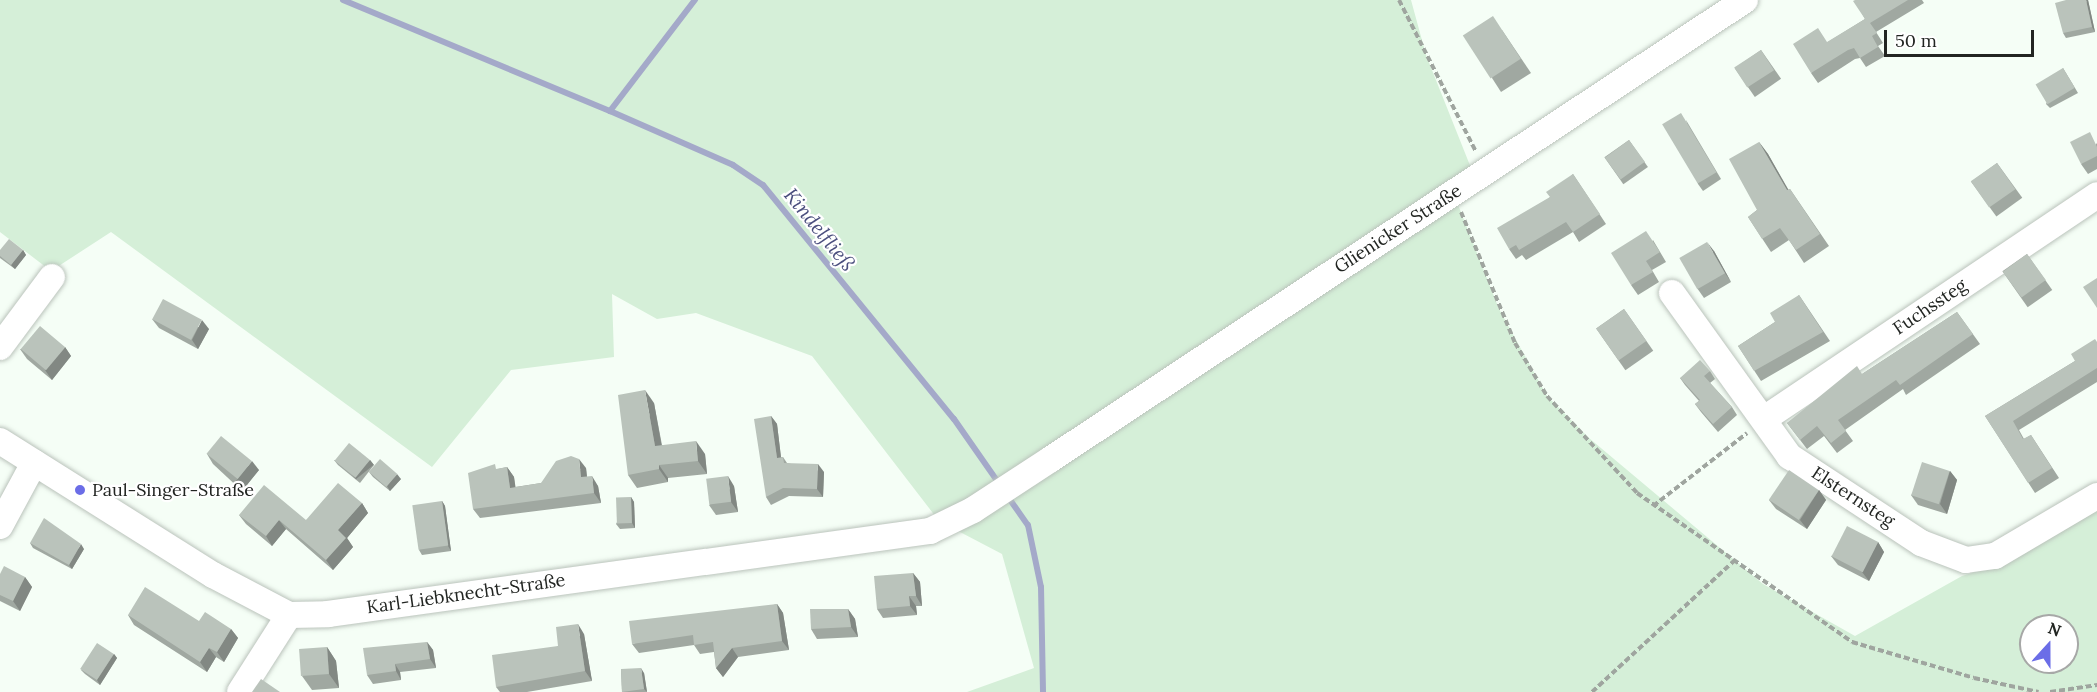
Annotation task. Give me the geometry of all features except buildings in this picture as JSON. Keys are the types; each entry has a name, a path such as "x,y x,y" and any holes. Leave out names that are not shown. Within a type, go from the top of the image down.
{"street":[{"name":"Glienicker Straße","path":"973,510 1744,0"},
{"name":"Fuchssteg","path":"1764,419 2097,195"},
{"path":"0,347 52,277"},
{"name":"Elsternsteg","path":"1672,292 1789,456 1921,543 1966,560 1995,556 2097,496"},
{"name":"Karl-Liebknecht-Straße","path":"0,441 213,575 289,615 328,614 930,531 973,510"},
{"path":"0,526 34,463"},
{"path":"240,692 289,615"}],"path":[{"path":"1399,0 1486,171"},
{"path":"1453,192 1515,343 1547,396 1653,506 1674,515 1736,560 1763,584 1852,642 1974,678 2039,692"},
{"path":"1653,506 1764,419"},
{"path":"1592,692 1736,560"},
{"path":"2050,692 2097,685"}],"green space":[{"path":"0,0 1411,0 1426,55 1475,178 1453,192 1499,309 1547,396 1589,438 1763,584 1855,636 1962,576 2000,564 2097,507 2097,692 967,692 1034,668 1002,554 939,521 812,356 696,313 657,319 612,294 614,357 511,370 432,467 111,232 51,271 0,232"}],"waterway":[{"name":"Kindelfließ","path":"343,0 610,111 733,165 763,185 954,419 1000,485"},
{"path":"610,111 695,0"},
{"name":"Kindelfließ","path":"1006,494 1028,525 1041,587 1043,692"}],"place":[{"name":"Paul-Singer-Straße","path":"80,490"}]}
